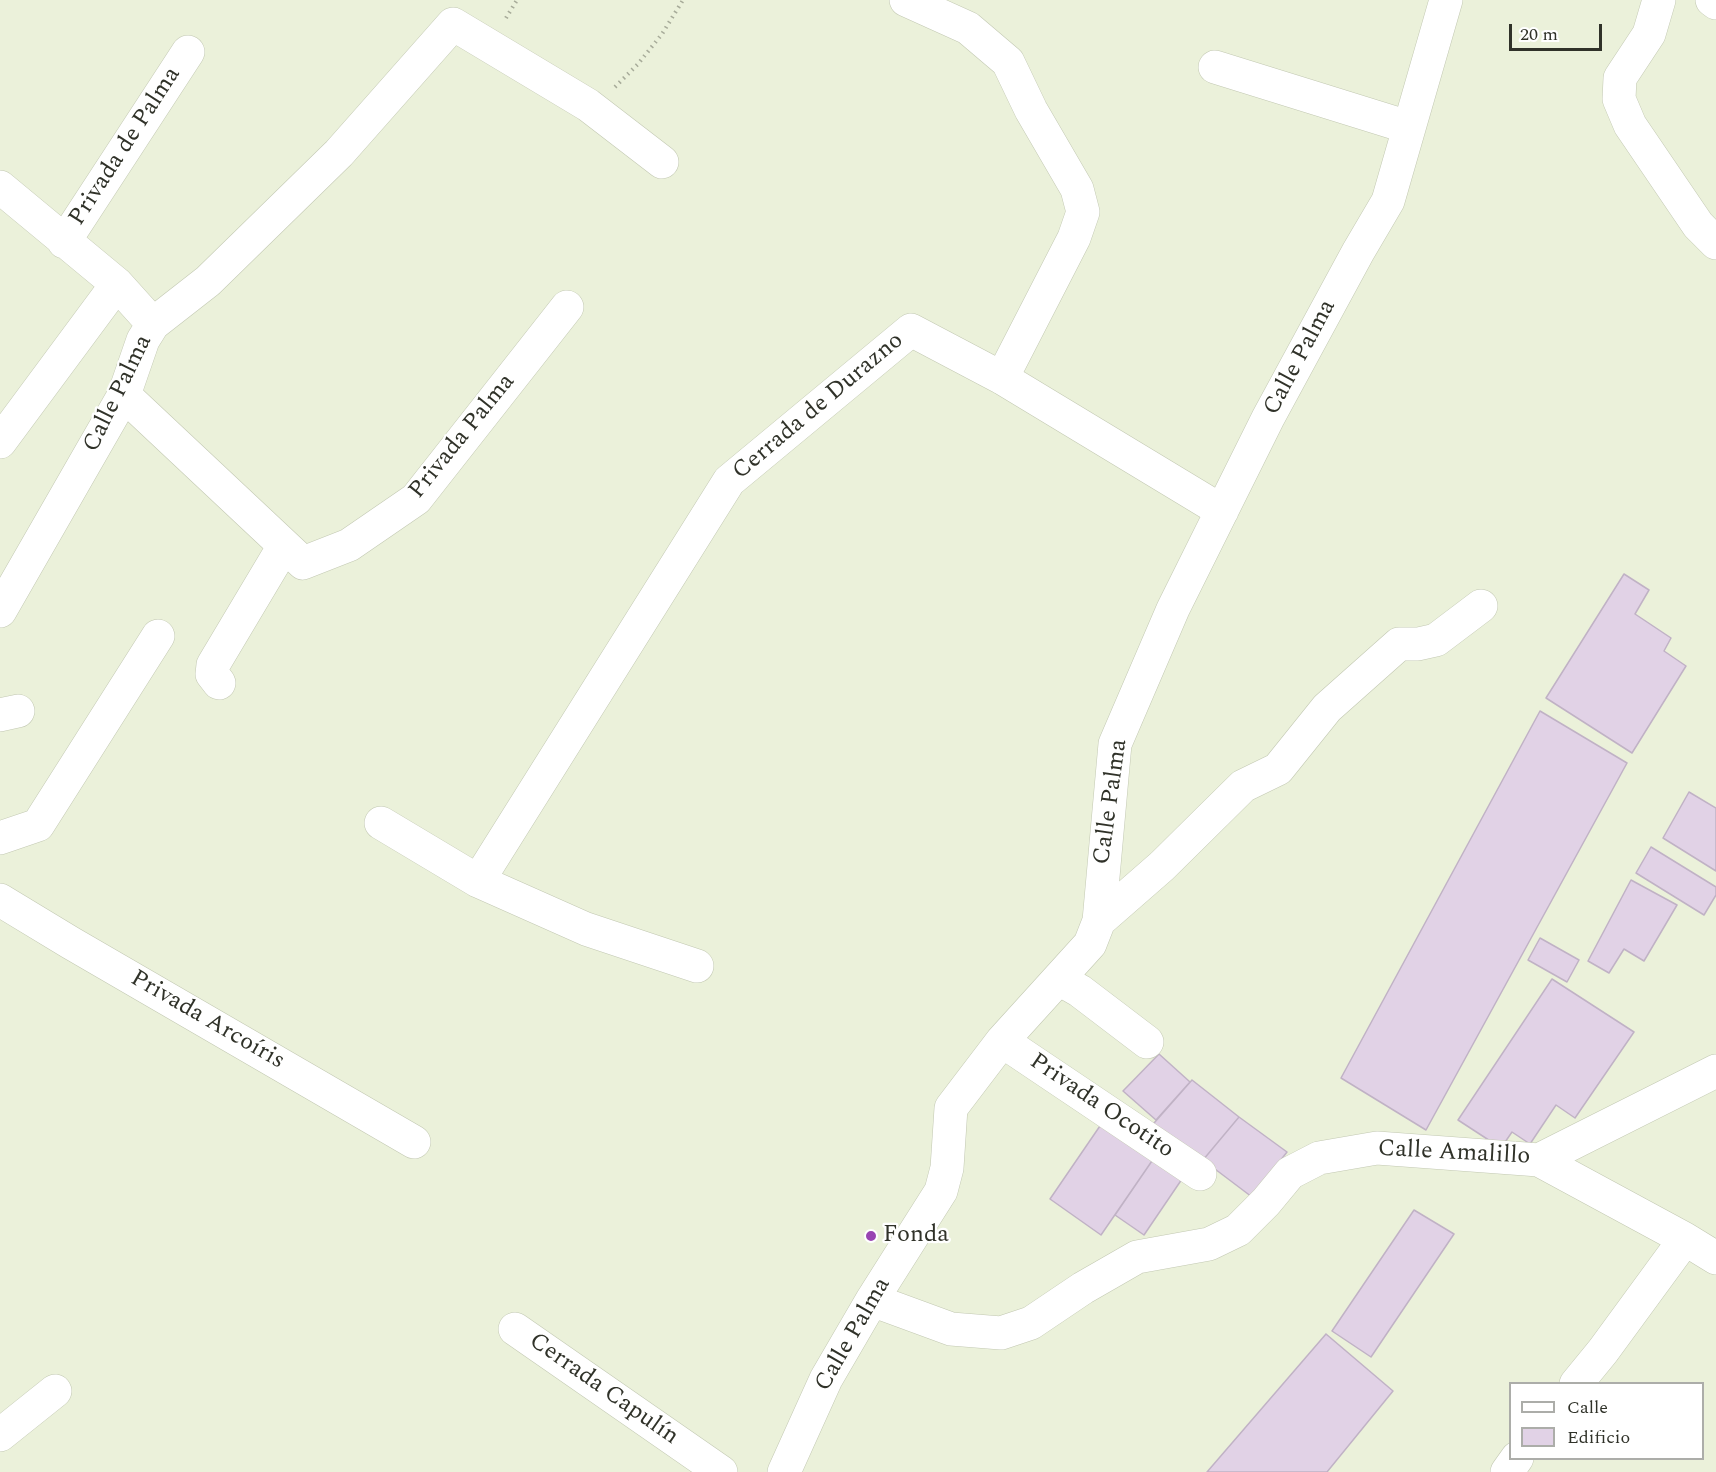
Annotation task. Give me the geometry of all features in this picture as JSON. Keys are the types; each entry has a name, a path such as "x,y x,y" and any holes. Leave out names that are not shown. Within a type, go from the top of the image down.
{"street":[{"path":"906,0 968,28 1008,62 1031,110 1077,189 1083,212 1074,238 1002,378"},
{"name":"Calle Palma","path":"784,1472 826,1379 872,1300 941,1191 947,1168 951,1108 1002,1041 1090,944 1099,921 1115,744 1173,609 1268,418 1352,262 1388,201 1446,0"},
{"path":"1659,0 1649,34 1620,78 1619,99 1630,125 1698,225 1716,243"},
{"path":"1712,0 1716,3"},
{"path":"153,324 208,281 339,153 453,24 588,105 662,162"},
{"name":"Privada de Palma","path":"64,242 188,52"},
{"path":"1215,67 1408,127"},
{"name":"Calle Palma","path":"0,187 117,284 153,324 143,340 124,395 0,611"},
{"path":"0,442 117,284"},
{"name":"Privada Palma","path":"124,395 303,563 349,545 416,499 567,307"},
{"name":"Cerrada de Durazno","path":"478,881 729,481 910,330 1002,378 1222,511"},
{"path":"219,683 212,674 213,665 284,546"},
{"path":"1099,921 1162,866 1242,786 1278,769 1327,708 1399,644 1418,644 1436,640 1481,606"},
{"path":"0,838 38,825 158,636"},
{"path":"381,823 478,881 586,929 697,966"},
{"name":"Privada Arcoíris","path":"0,900 414,1142"},
{"path":"1059,979 1080,991 1147,1042"},
{"name":"Privada Ocotito","path":"1002,1041 1200,1174"},
{"name":"Calle Amalillo","path":"872,1300 951,1329 1001,1333 1031,1323 1083,1288 1137,1257 1209,1244 1238,1230 1266,1202 1290,1173 1319,1158 1377,1148 1539,1160 1716,1071"},
{"path":"1539,1160 1716,1258"},
{"path":"1577,1382 1603,1352 1685,1239"},
{"name":"Cerrada Capulín","path":"515,1329 721,1472"},
{"path":"0,1435 55,1391"}],"path":[{"path":"588,105 606,96 638,64 662,34 682,0"}],"building":[{"path":"1624,574 1649,590 1635,614 1671,638 1664,651 1686,666 1632,753 1546,698"},
{"path":"1540,711 1627,763 1426,1130 1341,1078"},
{"path":"1689,792 1716,808 1716,871 1663,838"},
{"path":"1651,847 1716,887 1716,895 1704,915 1636,873"},
{"path":"1631,880 1677,905 1644,961 1624,949 1609,973 1588,961"},
{"path":"1540,938 1579,960 1567,982 1528,960"},
{"path":"1552,979 1634,1032 1575,1118 1556,1105 1530,1144 1512,1132 1501,1148 1458,1120"},
{"path":"1159,1054 1190,1082 1156,1120 1123,1091"},
{"path":"1192,1080 1239,1117 1203,1160 1147,1131"},
{"path":"1239,1117 1287,1152 1252,1197 1203,1160"},
{"path":"1102,1123 1154,1158 1101,1235 1050,1199"},
{"path":"1154,1158 1182,1179 1144,1235 1115,1215"},
{"path":"1414,1210 1454,1234 1371,1357 1332,1331"},
{"path":"1326,1334 1393,1391 1327,1472 1207,1472"}],"place":[{"name":"Fonda","path":"871,1236"}]}
